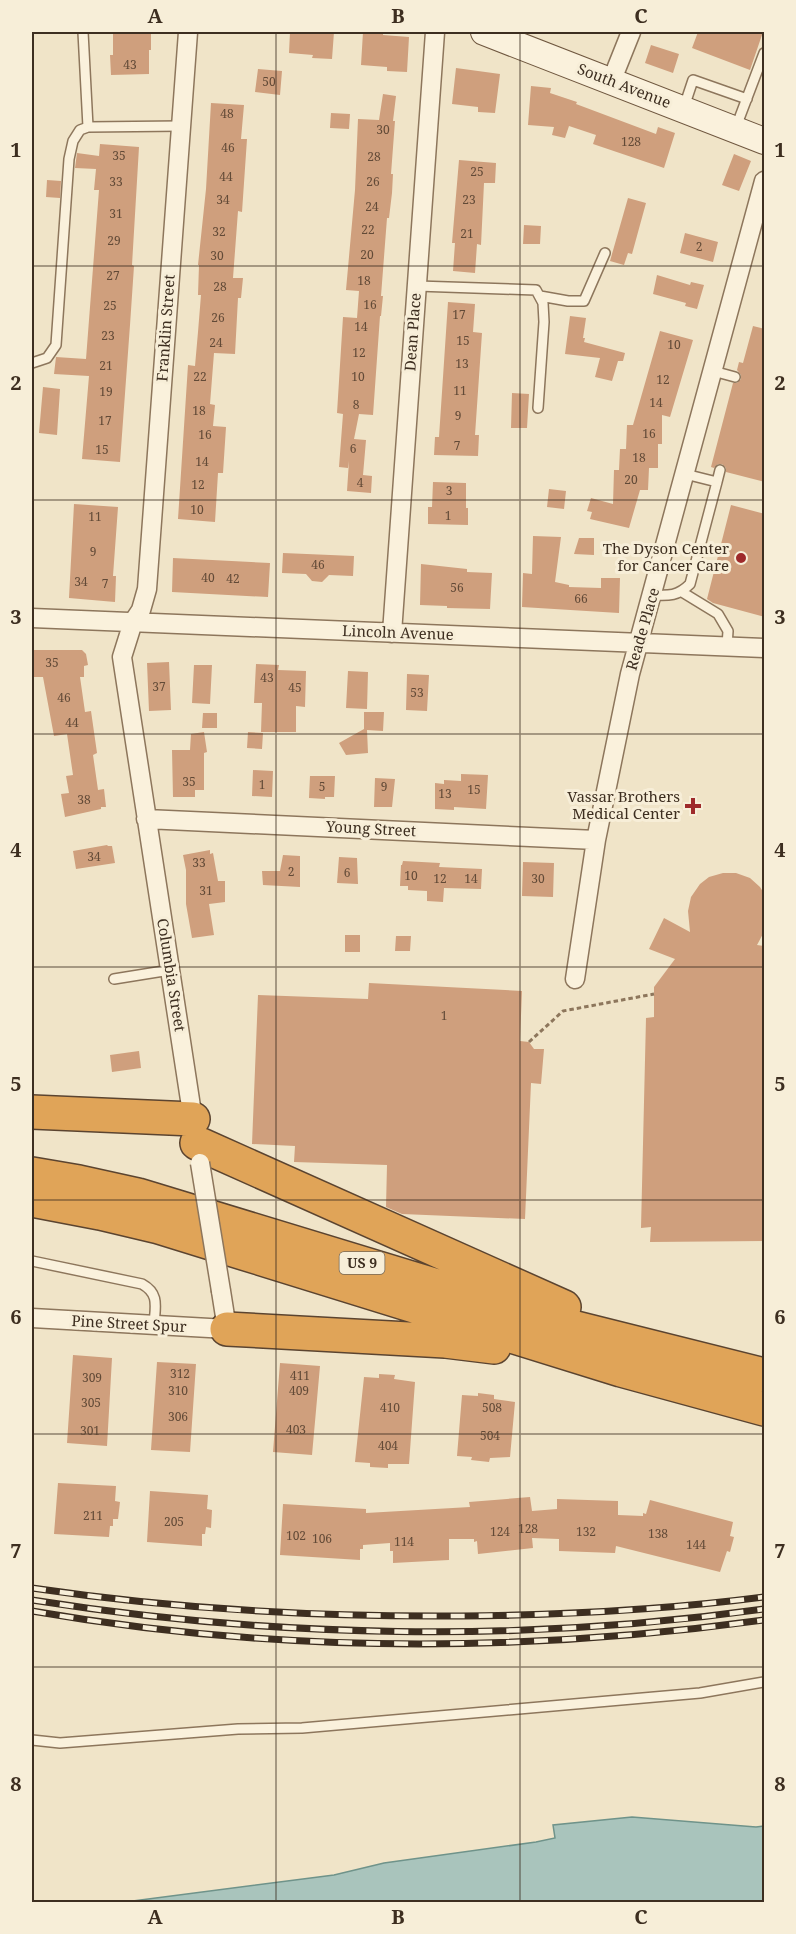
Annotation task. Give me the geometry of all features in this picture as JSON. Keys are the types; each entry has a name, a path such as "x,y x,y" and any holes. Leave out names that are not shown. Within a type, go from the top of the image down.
{"highway":[{"path":"32,1112 196,1141 614,1329 691,1358"},
{"name":"US 9","path":"32,1174 80,1182 158,1200 534,1316 691,1358 765,1375"},
{"name":"US 9","path":"32,1200 159,1227 621,1370 765,1409"},
{"path":"227,1329 463,1342 621,1370"}],"street":[{"name":"Franklin Street","path":"133,622 141,610 147,589 188,32"},
{"name":"Dean Place","path":"392,633 435,32"},
{"name":"South Avenue","path":"484,32 765,141"},
{"path":"611,81 631,32"},
{"name":"Reade Place","path":"575,979 596,840 630,674 765,181"},
{"name":"Lincoln Avenue","path":"32,618 765,648"},
{"name":"Columbia Street","path":"133,622 122,657 227,1329"},
{"name":"Young Street","path":"147,819 596,840"},
{"name":"Pine Street Spur","path":"32,1318 227,1329"}],"lane":[{"path":"83,32 88,127"},
{"path":"735,129 765,53"},
{"path":"683,109 693,80 747,99"},
{"path":"32,363 47,358 56,345 69,159 73,141 80,130 88,127 181,126"},
{"path":"540,296 568,302 584,301 605,253"},
{"path":"417,286 536,290 543,303 544,322 538,408"},
{"path":"713,371 735,377"},
{"path":"653,595 669,596 682,592 690,584 720,470"},
{"path":"685,474 717,482"},
{"path":"682,592 718,614 728,632 728,646"},
{"path":"114,979 170,970"},
{"path":"32,1261 142,1284 151,1288 155,1298 154,1325"},
{"path":"32,1740 48,1743 75,1743 238,1729 302,1728 700,1693 765,1682"}],"path":[{"path":"529,1042 563,1011 654,994"}],"water":[{"path":"632,1817 764,1826 764,1902 125,1902 334,1875 384,1863 536,1842 555,1838 553,1825"}],"building":[{"path":"113,32 151,32 149,74 111,75 110,55 113,55"},
{"path":"290,32 334,32 332,59 289,53"},
{"path":"363,32 383,32 383,35 409,37 407,72 387,71 387,67 361,65"},
{"path":"698,32 763,32 750,70 692,48"},
{"path":"651,45 679,54 673,73 645,63"},
{"path":"456,68 500,74 495,113 478,112 478,107 452,104"},
{"path":"258,69 282,71 280,95 255,92"},
{"path":"531,86 551,88 550,93 656,134 658,127 675,133 664,168 593,144 596,135 569,126 565,138 552,135 554,127 528,125"},
{"path":"383,94 396,96 393,121 395,121 392,193 389,218 387,218 373,415 359,414 354,439 366,440 363,475 372,476 371,493 347,491 349,461 348,468 339,467 343,414 337,413 343,317 357,318 359,291 346,290 355,190 358,119 379,120"},
{"path":"211,103 244,105 241,139 247,139 242,212 238,211 233,278 243,278 241,298 238,298 235,354 214,353 210,404 215,405 213,426 226,427 223,473 218,473 215,522 178,519 188,365 195,366 201,295 198,295 198,265 206,189"},
{"path":"331,113 350,114 349,129 330,128"},
{"path":"100,144 139,147 132,265 134,266 120,462 82,459 89,376 54,374 56,357 86,359 99,190 94,190 96,169 75,168 77,153 99,156"},
{"path":"734,154 751,161 739,191 722,185"},
{"path":"459,160 496,163 495,183 484,183 481,245 477,244 475,273 453,271 455,243 452,243"},
{"path":"47,180 61,181 60,198 46,197"},
{"path":"628,198 646,203 632,254 628,253 624,265 610,261"},
{"path":"524,225 541,226 540,244 523,244"},
{"path":"685,233 718,242 713,262 680,253"},
{"path":"657,275 690,285 691,282 704,285 697,309 685,306 686,303 653,294"},
{"path":"448,302 475,304 473,332 482,333 475,435 479,435 478,456 434,455 435,437 439,437"},
{"path":"570,316 586,318 584,342 625,353 623,361 618,361 612,381 595,377 600,358 565,354"},
{"path":"753,326 765,329 765,482 726,472 722,464 711,467 733,383 741,379 737,370 739,362 743,363"},
{"path":"660,331 693,340 670,417 662,415 662,444 658,444 658,468 649,468 648,490 640,490 629,528 590,519 592,512 587,511 591,498 613,504 614,470 619,470 620,449 626,449 627,425 633,425"},
{"path":"43,387 60,389 57,435 39,433"},
{"path":"512,393 529,394 527,428 511,428"},
{"path":"433,482 466,483 468,525 428,524 428,507 432,507"},
{"path":"549,489 566,491 564,509 547,507"},
{"path":"74,504 118,507 113,576 116,576 115,602 69,598"},
{"name":"The Dyson Center for Cancer Care","path":"731,505 765,514 765,617 713,603 707,599"},
{"path":"533,536 561,537 555,582 569,585 569,587 601,588 601,578 620,578 619,613 522,607 523,573 532,574"},
{"path":"579,538 594,538 594,555 574,554"},
{"path":"283,553 354,556 353,576 329,575 322,582 312,581 306,574 282,573"},
{"path":"173,558 270,563 268,597 172,592"},
{"path":"421,564 467,569 467,572 492,573 490,609 420,605"},
{"path":"34,650 82,650 86,654 88,665 84,666 84,677 80,677 85,712 91,711 97,753 93,755 98,790 104,789 106,807 65,817 61,794 69,793 66,776 73,775 67,734 54,736 43,677 32,677"},
{"path":"169,662 171,710 149,711 147,663"},
{"path":"256,664 279,665 278,670 306,671 305,707 296,706 296,732 261,732 262,703 254,703"},
{"path":"194,665 212,665 210,704 192,703"},
{"path":"348,671 368,672 367,709 346,708"},
{"path":"407,674 429,675 427,711 406,710"},
{"path":"364,712 384,712 383,731 367,730 368,753 346,755 339,743 364,729"},
{"path":"203,713 217,713 217,728 202,728"},
{"path":"204,732 207,752 204,753 204,790 195,790 195,797 173,797 172,750 190,750 191,734"},
{"path":"248,732 263,733 262,749 247,748"},
{"path":"253,770 273,771 272,797 252,796"},
{"path":"461,774 488,775 486,809 454,807 454,810 435,809 435,783 444,784 444,780 461,781"},
{"path":"310,776 335,776 334,797 309,798"},
{"path":"375,778 395,779 392,807 374,807"},
{"path":"112,846 115,863 76,869 73,851"},
{"path":"210,850 210,854 213,853 218,881 225,881 225,902 209,904 214,935 192,938 186,904 186,870 183,855"},
{"path":"283,855 300,856 300,887 263,885 262,871 280,871"},
{"path":"339,857 357,858 358,884 337,883"},
{"path":"403,861 440,863 439,867 482,869 481,889 444,888 443,902 427,901 427,891 408,890 408,886 400,886"},
{"path":"523,862 554,863 553,897 522,896"},
{"path":"723,873 736,873 750,878 765,895 765,930 757,945 765,946 765,1241 650,1242 651,1227 641,1228 646,1018 654,1017 654,987 675,959 649,949 664,918 690,932 688,911 691,897 700,884 709,877"},
{"path":"345,935 360,935 360,952 345,952"},
{"path":"396,936 411,936 410,951 395,951"},
{"path":"369,983 522,991 520,1041 529,1042 534,1049 544,1049 541,1084 531,1083 525,1219 402,1214 386,1207 387,1165 294,1162 295,1146 252,1144 258,995 368,999"},
{"path":"139,1051 141,1068 112,1072 110,1055"},
{"path":"73,1355 112,1358 107,1446 67,1443"},
{"path":"157,1362 196,1364 190,1452 151,1450"},
{"path":"280,1363 320,1366 312,1455 273,1452"},
{"path":"379,1374 395,1375 394,1379 415,1382 409,1464 388,1464 388,1468 370,1467 370,1463 355,1462 364,1377 379,1378"},
{"path":"478,1393 494,1395 494,1399 515,1402 510,1457 490,1458 489,1462 457,1456 462,1395 478,1396"},
{"path":"58,1483 116,1486 115,1501 120,1502 118,1519 113,1519 109,1537 54,1534"},
{"path":"150,1491 208,1495 207,1509 212,1510 211,1528 206,1527 205,1534 202,1534 202,1546 147,1542"},
{"path":"530,1497 532,1511 557,1509 557,1499 618,1501 618,1515 643,1516 643,1513 646,1514 650,1500 733,1522 730,1536 734,1537 730,1552 727,1551 720,1572 616,1546 615,1553 559,1551 559,1539 532,1538 533,1548 478,1554 477,1541 474,1542 474,1539 449,1539 449,1560 393,1563 390,1543 363,1545 363,1549 360,1549 360,1560 280,1555 283,1504 366,1509 366,1513 470,1507 469,1502"}],"railway":[{"path":"32,1588 192,1606 299,1613 407,1616 613,1611 764,1597"},
{"path":"32,1600 123,1613 214,1622 306,1629 398,1632 581,1627 673,1620 764,1609"},
{"path":"32,1611 123,1625 214,1635 398,1644 490,1643 581,1638 673,1631 764,1620"}],"place":[{"name":"The Dyson Center for Cancer Care","path":"741,558"},
{"name":"Vassar Brothers Medical Center","path":"693,806"}]}
